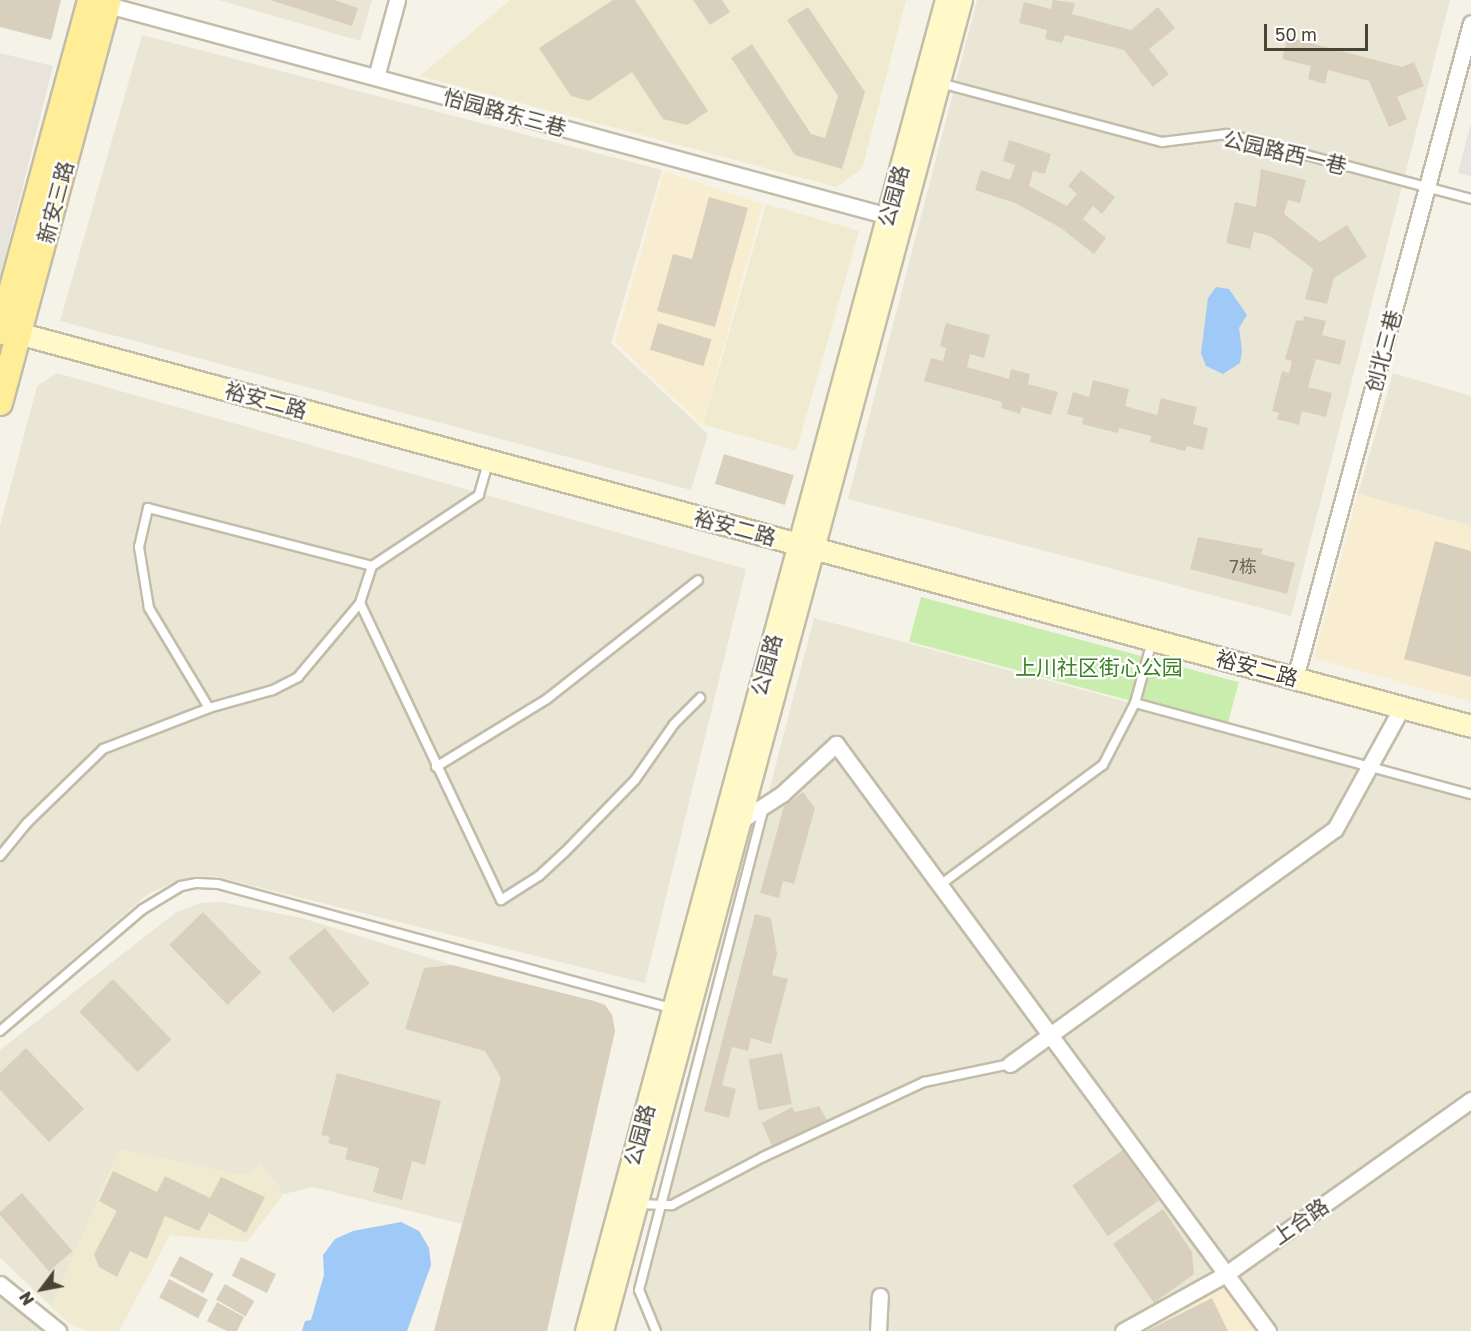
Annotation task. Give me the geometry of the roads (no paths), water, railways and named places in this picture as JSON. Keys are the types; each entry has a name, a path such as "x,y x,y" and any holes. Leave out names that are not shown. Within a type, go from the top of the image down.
{"main road":[{"name":"公园路","path":"932,80 946,0"},
{"name":"公园路","path":"586,1331 673,1009 804,552 932,80 961,0"},
{"name":"新安三路","path":"0,403 6,335 102,2"},
{"name":"裕安二路","path":"6,335 804,552 1295,678 1471,739"},
{"name":"公园路","path":"602,1331 740,821 804,552"},
{"name":"裕安二路","path":"804,552 1149,652 1400,713 1471,726"}],"street":[{"path":"376,77 397,0"},
{"name":"怡园路东三巷","path":"102,2 895,218"},
{"name":"创北三巷","path":"1295,678 1471,23"},
{"path":"1010,1064 1335,830 1400,713"},
{"path":"740,821 764,806 836,744 1268,1331"},
{"name":"上合路","path":"1122,1331 1226,1274 1471,1100"},
{"path":"0,1284 57,1331"},
{"path":"878,1331 880,1296"}],"lane":[{"name":"公园路西一巷","path":"932,80 1162,142 1227,134 1471,199"},
{"path":"0,856 27,822 103,749 209,708 273,690 298,677 360,603 372,566 480,495 487,466"},
{"path":"209,708 149,608 138,547 148,508 372,566"},
{"path":"436,767 547,699 698,580"},
{"path":"360,603 501,900 539,876 564,853 635,780 674,724 700,698"},
{"path":"940,885 1103,765 1135,703 1149,652"},
{"path":"1135,703 1471,794"},
{"path":"656,1331 639,1290 764,806"},
{"path":"0,1031 143,909 180,886 197,883 230,887 673,1009"},
{"path":"636,1204 660,1208 713,1186 784,1147 924,1082 1010,1064"}],"water":[{"path":"1216,287 1229,289 1247,315 1239,328 1242,350 1240,363 1223,374 1206,366 1201,353 1208,298"},
{"path":"401,1222 419,1231 429,1248 431,1265 407,1331 302,1331 305,1321 311,1320 324,1275 323,1255 335,1239 353,1231"}],"park label":[{"name":"上川社区街心公园","path":"1099,667"}]}
